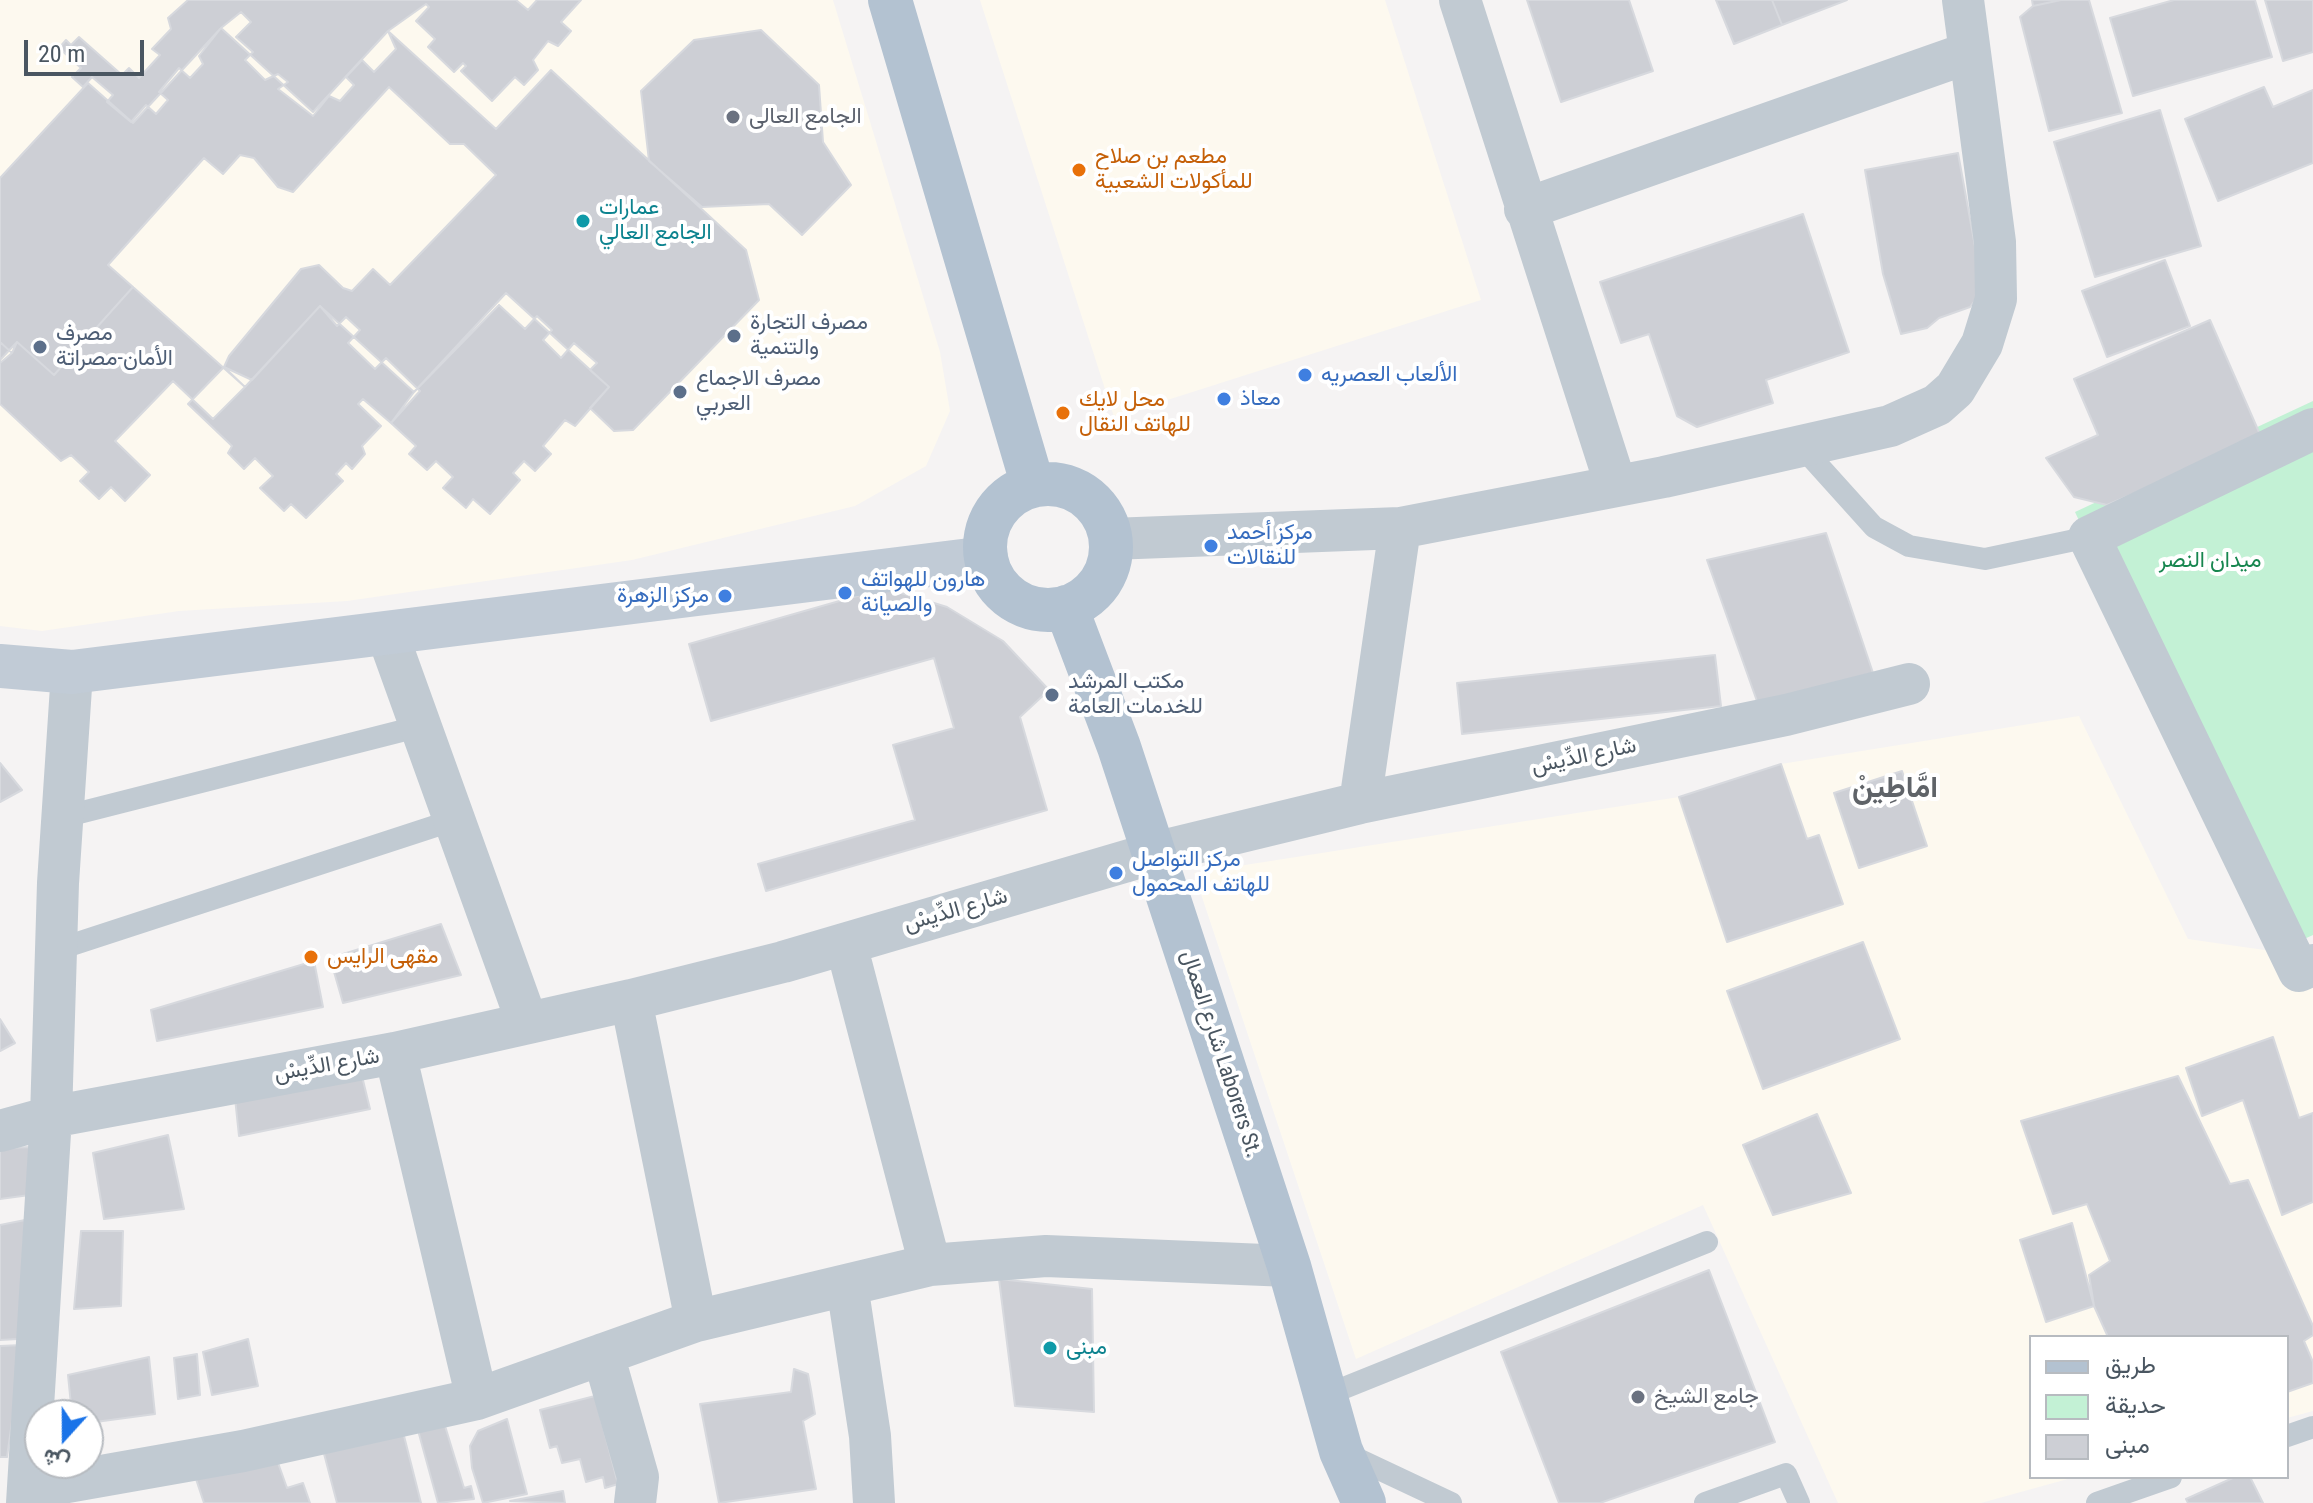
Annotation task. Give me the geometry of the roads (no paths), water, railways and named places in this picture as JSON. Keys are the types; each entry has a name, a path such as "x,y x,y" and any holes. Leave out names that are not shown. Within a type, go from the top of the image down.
{"main road":[{"path":"890,0 1033,486"},
{"path":"1059,485 1084,495 1097,507 1111,539 1110,557 1096,588 1082,600 1066,607 1036,608 1009,596 998,585 986,558 988,526 995,513 1005,500 1033,486 1059,485"},
{"name":"شارع العمال Laborers St.","path":"1066,607 1119,747 1289,1266 1341,1451 1364,1503"}],"street":[{"path":"1460,0 1616,486"},
{"path":"1111,539 1400,528 1616,486 1890,426 1937,405 1955,389 1982,344 1992,318 1997,280 1963,0"},
{"path":"1525,209 1968,53"},
{"path":"2313,429 2089,537 2299,971 2313,965"},
{"path":"1360,803 1400,528"},
{"path":"0,666 72,672 986,558"},
{"path":"387,633 527,1022"},
{"path":"72,672 56,950 51,1117 28,1496 477,1399 696,1321 930,1265 1046,1256 1289,1266"},
{"name":"شارع الدِّيسْ","path":"0,1131 51,1117 395,1053 631,1000 846,944 1154,853 1360,803 1786,715 1909,684"},
{"path":"846,944 930,1265"},
{"path":"631,1000 696,1321"},
{"path":"395,1053 477,1399"},
{"path":"847,1285 870,1436 874,1503"},
{"path":"603,1354 638,1477 635,1503"}],"lane":[{"path":"1801,446 1874,527 1909,546 1985,559 2089,537"},
{"path":"63,817 421,726"},
{"path":"56,950 454,820"},
{"path":"1324,1396 1707,1242"},
{"path":"2289,1435 2313,1427"},
{"path":"1341,1451 1451,1503"},
{"path":"1705,1503 1786,1474 1799,1503"},
{"path":"2097,1503 2165,1479"}],"place":[{"name":"الجامع العالى","path":"733,117"},
{"name":"مطعم بن صلاح للمأكولات الشعبية","path":"1079,170"},
{"name":"عمارات الجامع العالي","path":"583,221"},
{"name":"مصرف التجارة والتنمية","path":"734,336"},
{"name":"مصرف الأمان-مصراتة","path":"40,347"},
{"name":"الألعاب العصريه","path":"1305,375"},
{"name":"مصرف الاجماع العربي","path":"680,392"},
{"name":"معاذ","path":"1224,399"},
{"name":"محل لايك للهاتف النقال","path":"1063,413"},
{"name":"مركز أحمد للنقالات","path":"1211,546"},
{"name":"هارون للهواتف والصيانة","path":"845,593"},
{"name":"مركز الزهرة","path":"725,596"},
{"name":"مكتب المرشد للخدمات العامة","path":"1052,695"},
{"name":"مركز التواصل للهاتف المحمول","path":"1116,873"},
{"name":"مقهى الرايس","path":"311,957"},
{"name":"مبنى","path":"1050,1348"},
{"name":"جامع الشيخ","path":"1638,1397"}],"district":[{"name":"امَّاطِينْ","path":"1895,789"}],"park label":[{"name":"ميدان النصر","path":"2210,561"}]}
